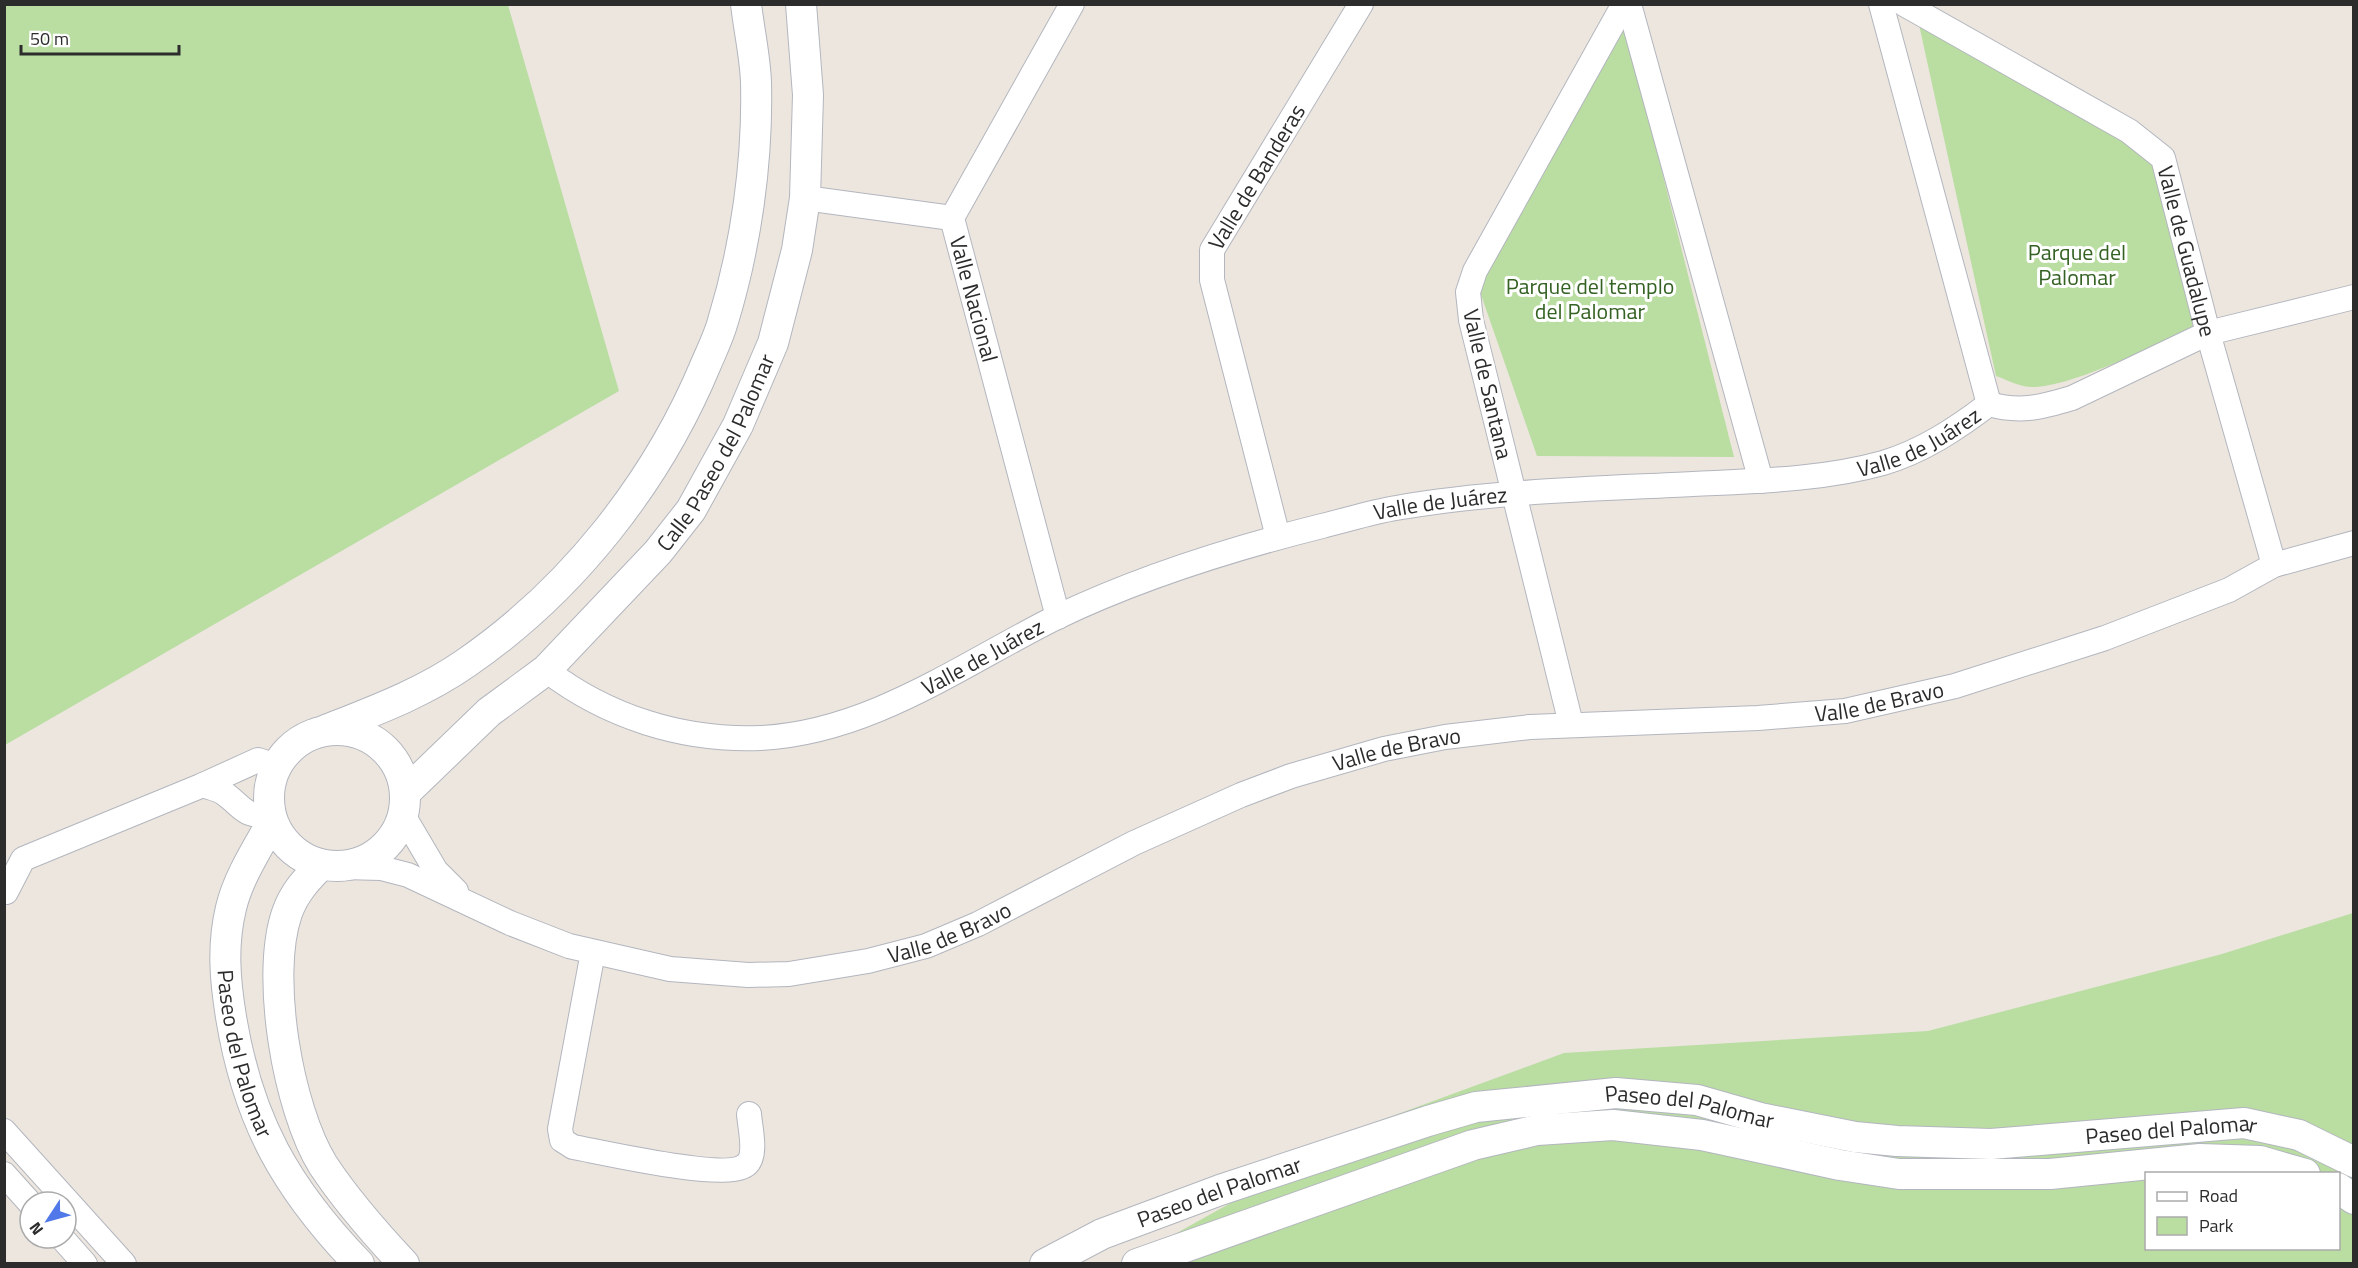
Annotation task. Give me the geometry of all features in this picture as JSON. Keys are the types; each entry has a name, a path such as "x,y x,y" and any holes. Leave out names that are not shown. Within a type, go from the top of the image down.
{"street":[{"name":"Calle Paseo del Palomar","path":"326,730 418,691 465,663 524,617 593,549 644,480 692,398 723,322 742,239 751,177 756,81 746,4"},
{"name":"Calle Paseo del Palomar","path":"404,804 489,712 546,670 658,552 691,510 738,425 773,343 797,250 805,198 808,95 801,4"},
{"name":"Valle Nacional","path":"1058,617 952,218 1071,4"},
{"name":"Valle de Banderas","path":"1278,537 1212,280 1212,250 1360,4"},
{"name":"Valle de Santana","path":"1627,4 1761,481"},
{"name":"Valle de Santana","path":"1571,724 1471,320 1467,292 1475,271 1627,4"},
{"path":"1881,4 1989,404"},
{"name":"Valle de Guadalupe","path":"1904,4 2129,131 2163,158 2208,333 2274,565"},
{"path":"805,198 952,218"},
{"name":"Valle de Juárez","path":"546,670 570,688 601,705 647,724 681,733 760,738 807,731 851,720 891,704 1058,617 1184,564 1278,537 1395,508 1515,493 1761,481 1845,471 1884,462 1949,435 1989,404 2008,410 2023,410 2072,398 2208,333 2354,297"},
{"name":"Valle de Bravo","path":"332,866 381,868 408,875 510,923 569,946 593,952 670,969 748,975 789,974 868,961 926,946 978,924 1134,843 1291,776 1384,750 1445,737 1571,724 1758,718 1845,711 1954,686 2105,638 2229,590 2274,565 2354,543"},
{"path":"326,730 348,731 369,738 387,752 399,771 404,804 392,840 371,858 332,866 300,856 283,841 271,818 270,783 276,765 288,750 303,738 326,730"},
{"path":"6,892 23,859 258,760 276,765"},
{"path":"203,785 224,792 244,811 271,818"},
{"name":"Valle de Bravo","path":"404,804 436,871 466,901"},
{"name":"Paseo del Palomar","path":"271,818 231,905 225,933 225,978 243,1077 261,1125 284,1172 308,1207 359,1263"},
{"name":"Paseo del Palomar","path":"332,866 299,887 287,913 280,939 279,993 291,1084 305,1128 323,1164 374,1233 404,1263"},
{"path":"593,952 560,1129 562,1140 573,1147 693,1169 733,1170 747,1165 752,1156 749,1114"},
{"name":"Paseo del Palomar","path":"1045,1263 1102,1234 1220,1190 1476,1107 1616,1093 1697,1100 1757,1132 1840,1165 1899,1174 2050,1174 2200,1159 2260,1161 2301,1172"},
{"name":"Paseo del Palomar","path":"1137,1263 1473,1144 1537,1130 1613,1125 1702,1135 1757,1132 1897,1141 1991,1144 2244,1123 2299,1135 2354,1162"},
{"path":"4,1131 124,1263"},
{"path":"2091,1135 2096,1170"},
{"path":"4,1174 18,1190"},
{"path":"36,1190 46,1178"},
{"path":"2340,1189 2354,1199"},
{"path":"1220,1190 1237,1228"},
{"path":"73,1250 85,1263"}],"green space":[{"path":"5,4 508,5 619,391 5,745"},
{"name":"Parque del Palomar","path":"1918,20 2156,157 2199,325 2115,363 2069,380 2031,387 1996,376"},
{"name":"Parque del templo del Palomar","path":"1625,25 1734,457 1537,456 1479,289"},
{"path":"2353,913 2353,1263 1129,1264 1148,1249 1376,1122 1564,1053 1928,1031 2222,954"}]}
